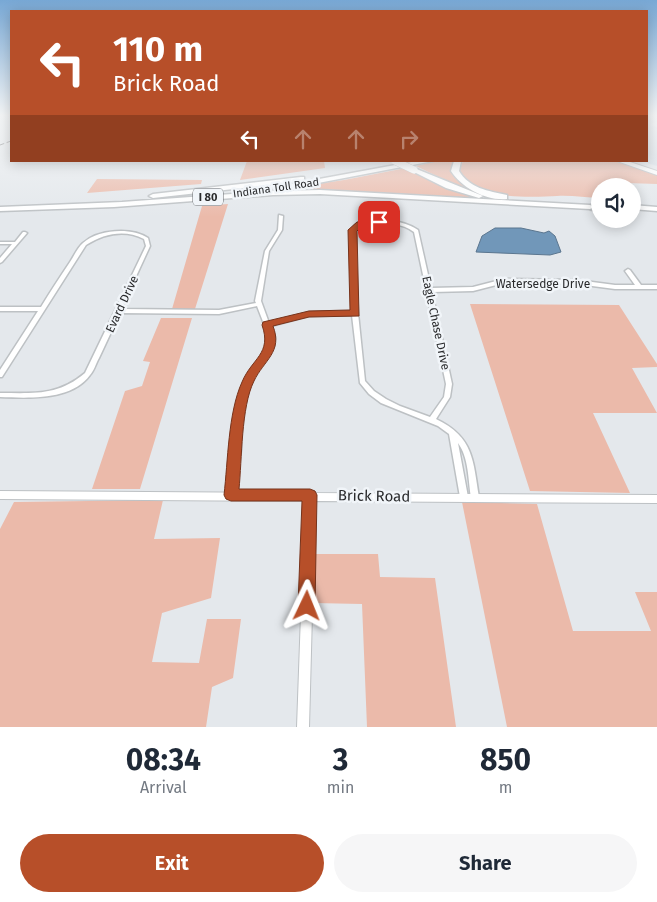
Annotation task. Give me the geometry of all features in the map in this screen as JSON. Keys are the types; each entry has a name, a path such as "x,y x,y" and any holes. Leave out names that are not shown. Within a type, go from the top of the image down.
{"highway":[{"path":"365,168 391,162"},
{"name":"Indiana Toll Road","path":"0,203 89,200 192,192 279,182 396,162"},
{"path":"398,162 416,169"},
{"path":"403,162 473,195 528,202"},
{"name":"Indiana Toll Road","path":"0,210 114,205 268,190 350,177 425,162"},
{"path":"458,162 455,170 458,176 470,186 493,195 528,202"},
{"path":"624,162 657,171"},
{"path":"634,162 657,171"},
{"path":"114,205 303,192 591,206"},
{"path":"641,209 657,210"}],"street":[{"path":"231,495 241,405 248,382 271,346 272,337 259,304 267,251 280,230 281,216"},
{"name":"Eagle Chase Drive","path":"355,313 352,231 357,222 413,226 416,231 449,384 447,397 432,420"},
{"path":"0,375 82,246 98,236 122,232 143,236 152,232"},
{"path":"0,261 14,243 25,233"},
{"path":"92,233 98,236"},
{"name":"Evard Drive","path":"0,394 48,394 65,390 82,380 90,371 148,246 148,240 143,236"},
{"path":"0,243 14,243"},
{"path":"628,271 639,287"},
{"name":"Watersedge Drive","path":"429,290 473,289 504,281 577,282 657,287"},
{"path":"119,311 219,312 259,304"},
{"path":"0,310 42,310"},
{"path":"267,325 309,314 355,313 360,373 365,386 380,399 432,420 453,434 463,444 475,497"},
{"path":"453,434 464,497"},
{"name":"Brick Road","path":"0,495 310,495 657,499"},
{"path":"303,727 310,495"}],"shaded area":[{"path":"648,150 657,150 657,166 643,162 648,162"},
{"path":"247,162 324,162 325,168 240,180"},
{"path":"433,162 457,162 455,173 484,194 453,184 416,166"},
{"path":"463,162 618,162 657,175 657,184 641,183 641,178 591,178 591,197 503,195 475,188 465,181 459,171"},
{"path":"406,168 460,193 495,201 329,191 241,195 344,180"},
{"path":"97,179 202,180 201,184 87,193"},
{"path":"228,204 195,309 172,309 202,206"},
{"path":"470,304 619,305 657,364 657,367 632,368 657,413 593,413 630,493 530,491"},
{"path":"161,318 192,318 140,489 92,489 125,391 142,386 150,362 143,361"},
{"path":"163,500 154,539 220,538 211,598 162,613 152,662 199,663 207,619 241,619 233,678 212,687 206,727 0,727 0,529 14,502"},
{"path":"462,502 537,504 573,631 651,631 635,592 657,592 657,727 507,727"},
{"path":"315,554 378,554 380,577 435,578 456,727 367,727 362,604 313,603"}],"water":[{"path":"495,228 521,228 544,233 549,231 555,236 561,252 550,255 476,252 482,236"}],"route":[{"path":"307,606 310,495 231,495 238,450 238,420 248,382 255,369 268,354 271,346 272,337 267,325 309,314 355,313 352,231 360,224 379,222"}]}
